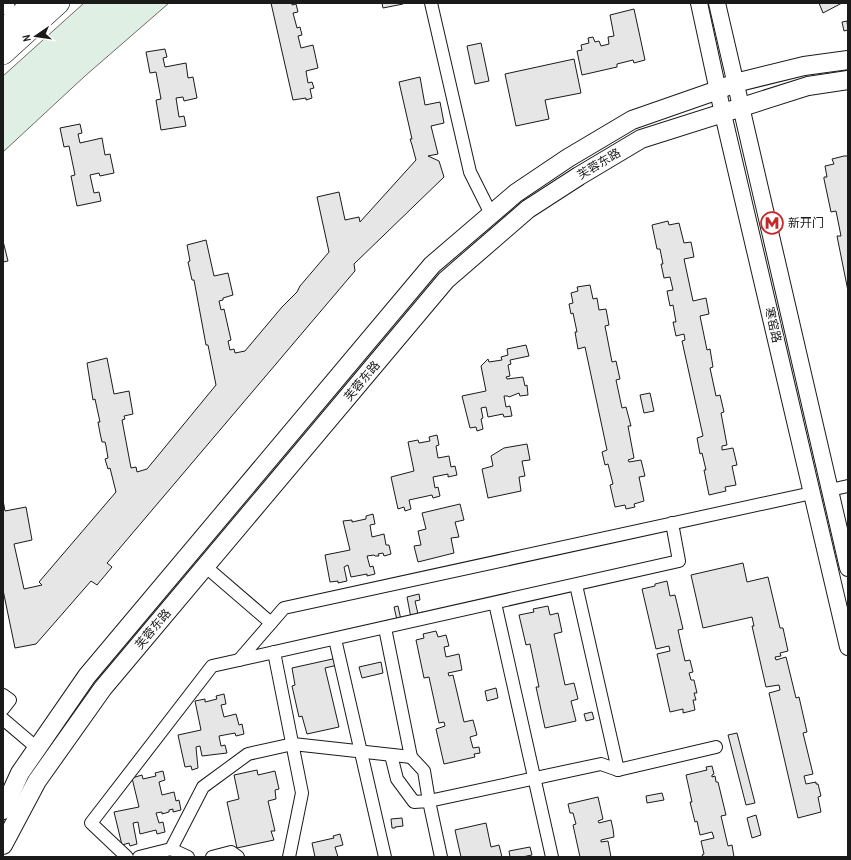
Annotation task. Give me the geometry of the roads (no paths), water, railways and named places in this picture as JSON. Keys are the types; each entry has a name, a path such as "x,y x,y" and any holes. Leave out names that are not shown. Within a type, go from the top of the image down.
{"highway":[{"path":"3,30 33,3"},
{"path":"3,54 59,3"}],"main road":[{"name":"芙蓉东路","path":"3,810 20,773 88,676 432,265 516,192 568,158 632,120 735,83 804,66 848,60"},
{"name":"芙蓉东路","path":"3,846 37,781 103,688 446,280 528,209 606,159 641,139 808,86 848,80"}],"street":[{"path":"431,3 470,172 491,214"},
{"name":"寒窑路","path":"698,3 848,647"},
{"name":"寒窑路","path":"717,3 740,108 848,568"},
{"path":"830,490 848,486"},
{"path":"240,660 284,608 812,492"},
{"path":"127,857 91,823 212,666 679,562 672,523"},
{"path":"206,566 271,623"},
{"path":"576,585 618,770"},
{"path":"495,603 552,857"},
{"path":"385,628 411,757 424,771 428,800 441,857"},
{"path":"335,639 385,857"},
{"path":"274,652 302,793 286,856"},
{"path":"3,695 10,700 3,709"},
{"path":"3,719 37,748"},
{"path":"167,852 203,787 248,754 293,744 411,757"},
{"path":"392,755 397,779 414,802 601,764 618,770 716,747"},
{"path":"139,857 167,852 188,857"},
{"path":"212,857 231,852 238,857"}],"place":[{"name":"新开门","path":"772,223"}]}
